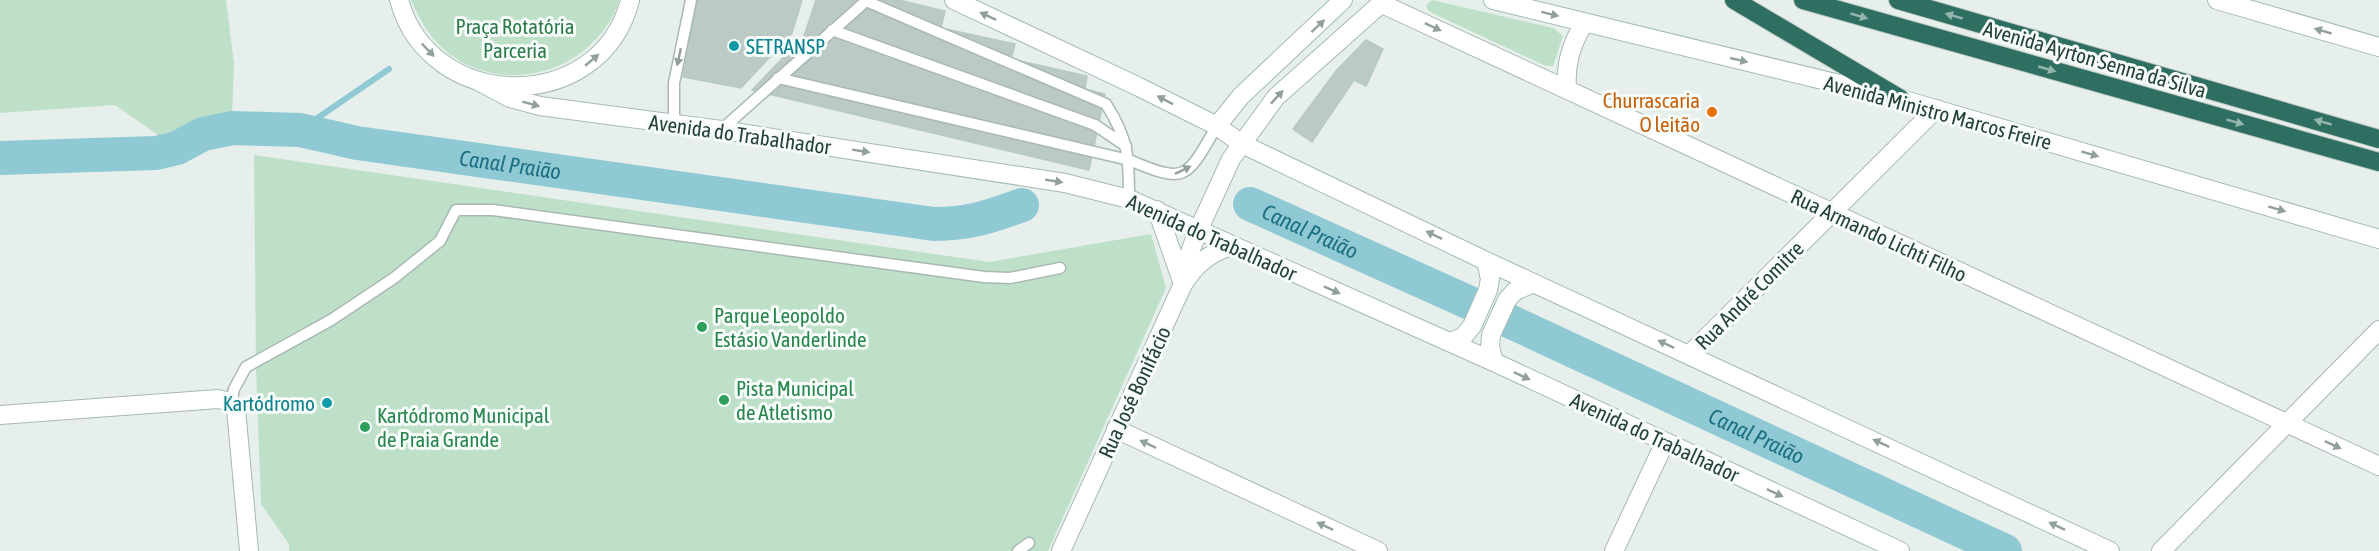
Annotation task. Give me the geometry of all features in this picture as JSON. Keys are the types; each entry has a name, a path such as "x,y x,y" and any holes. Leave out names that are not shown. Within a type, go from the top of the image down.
{"highway":[{"path":"1734,0 1901,99"},
{"name":"Avenida Ayrton Senna da Silva","path":"1803,0 2377,162"},
{"name":"Avenida Ayrton Senna da Silva","path":"1898,0 2379,139"}],"street":[{"path":"399,0 402,11 415,34 432,54 453,70 478,81 510,88 546,84 580,69 608,45 627,14 630,0"},
{"path":"954,0 1137,86 1217,126 1242,144 1486,261 2110,551"},
{"path":"1217,126 1241,96 1343,0"},
{"path":"1351,0 1361,21"},
{"name":"Avenida Ministro Marcos Freire","path":"1493,0 1901,99 2379,238"},
{"path":"2217,0 2248,5 2379,47"},
{"path":"1242,144 1276,97 1382,2"},
{"name":"Rua Armando Lichti Filho","path":"1382,2 1831,213 2379,466"},
{"path":"1567,90 1568,57 1584,23"},
{"name":"Avenida do Trabalhador","path":"478,81 510,98 540,106 720,130 1065,183 1129,199 1494,362 1900,551"},
{"name":"Rua André Comitre","path":"1689,354 1936,109"},
{"name":"Rua José Bonifácio","path":"1061,551 1183,284 1187,260 1198,231 1224,173 1242,144"},
{"path":"1157,210 1183,284"},
{"path":"1183,284 1192,271 1209,255 1232,246"},
{"path":"1450,342 1463,337 1472,326 1488,290 1490,279 1486,261"},
{"path":"1494,362 1490,347 1491,335 1507,300 1515,291 1534,283"},
{"path":"2161,551 2379,330"},
{"path":"0,415 218,399 234,405 249,551"},
{"path":"1116,429 1378,551"},
{"path":"1614,551 1665,442"}],"lane":[{"path":"674,124 674,83 691,0"},
{"path":"720,130 866,1 1106,105 1120,126 1126,146 1129,160 1129,199"},
{"path":"832,30 1095,125 1126,146"},
{"path":"778,78 1129,160 1161,174 1177,175 1191,167 1217,126"},
{"path":"234,405 234,389 246,367 331,320 394,278 440,242 456,210 493,210 984,278 1010,278 1060,268"},
{"path":"1018,551 1029,543 1023,551"}],"green space":[{"path":"0,0 226,0 234,64 232,114 161,137 115,105 0,113"},
{"name":"Praça Rotatória Parceria","path":"411,0 619,0 603,31 574,58 538,72 520,75 482,70 464,63 447,52 426,29"},
{"path":"1432,0 1553,28 1563,36 1553,66 1546,66 1434,14 1428,10 1426,5"},
{"name":"Parque Leopoldo Estásio Vanderlinde","path":"254,155 989,262 1151,234 1166,288 1048,551 289,551 289,544 261,504 256,366"}],"building":[{"name":"SETRANSP","path":"697,0 802,0 792,33 741,88 683,77"},
{"path":"816,0 899,0 945,11 941,28 1015,44 1011,59 1087,76 1085,89 1105,94 1089,170 752,90 804,36"},
{"path":"1366,40 1383,49 1366,86 1354,80 1312,142 1293,129 1336,71"}],"waterway":[{"path":"300,130 389,69"},
{"name":"Canal Praião","path":"0,158 156,153 177,148 203,134 233,128 300,130 357,143 934,224 979,219 1022,205"},
{"name":"Canal Praião","path":"1250,204 1470,303"},
{"name":"Canal Praião","path":"1509,321 2005,551"}],"place":[{"name":"SETRANSP","path":"734,46"},
{"name":"Churrascaria O leitão","path":"1712,112"},
{"name":"Parque Leopoldo Estásio Vanderlinde","path":"702,327"},
{"name":"Pista Municipal de Atletismo","path":"724,400"},
{"name":"Kartódromo","path":"327,403"},
{"name":"Kartódromo Municipal de Praia Grande","path":"365,427"}]}
